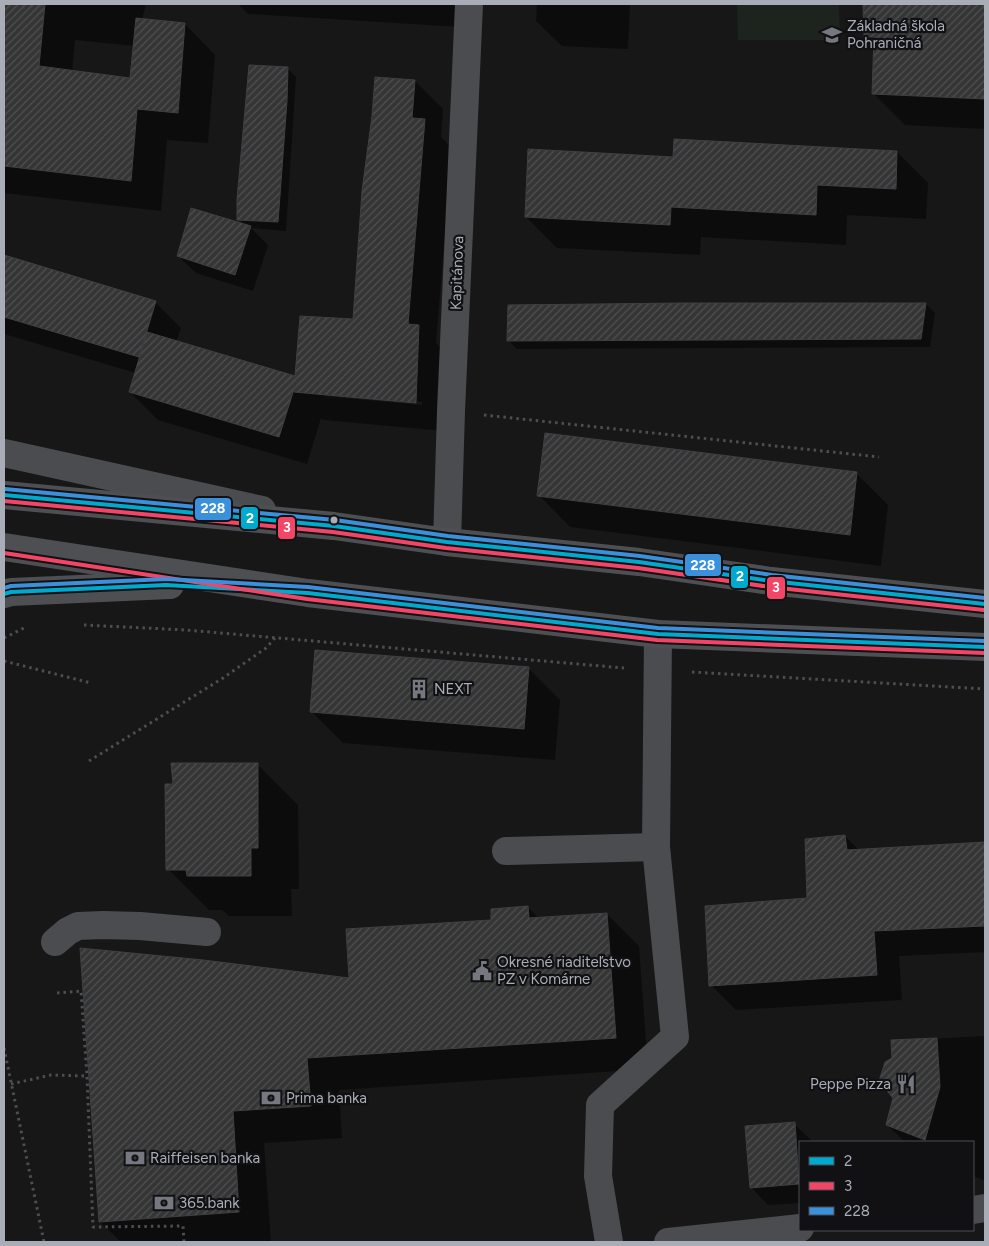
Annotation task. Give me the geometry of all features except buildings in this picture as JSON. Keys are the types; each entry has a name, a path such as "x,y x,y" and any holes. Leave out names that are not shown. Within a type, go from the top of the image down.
{"main road":[{"path":"4,495 334,526 447,542 639,562 771,581 985,604"},
{"path":"4,548 308,593 658,634 985,647"},
{"path":"4,594 11,592 166,585 308,593"}],"street":[{"name":"Kapitánova","path":"447,542 469,4"},
{"path":"4,454 334,526"},
{"path":"610,1242 598,1176 600,1105 675,1038 656,848 658,634"},
{"path":"506,851 656,848"},
{"path":"55,942 68,931 78,926 140,926 208,932"},
{"path":"668,1242 799,1228"}],"path":[{"path":"452,412 879,457"},
{"path":"78,625 186,630 658,670 985,690"},
{"path":"4,638 27,626"},
{"path":"89,761 223,678 266,648 276,638"},
{"path":"4,661 91,683"},
{"path":"57,993 81,991 87,1076 93,1227 183,1226 184,1242"},
{"path":"4,1048 44,1242"},
{"path":"11,1084 51,1075 87,1076"}],"shaded area":[{"path":"737,4 839,4 840,40 738,40"}],"transit line":[{"name":"228","path":"5,489 335,520 448,536 640,556 772,575 985,598"},
{"name":"2","path":"4,495 334,526 447,542 639,562 771,581 985,604"},
{"name":"3","path":"4,501 333,532 446,548 638,568 770,587 984,610"},
{"name":"3","path":"4,553 307,599 657,640 985,653"},
{"name":"228","path":"4,588 11,586 166,579 308,587 658,628 985,641"},
{"name":"2","path":"4,594 11,592 166,585 308,593 658,634 985,647"}],"place":[{"name":"Základná škola Pohraničná","path":"832,35"},
{"name":"NEXT","path":"419,689"},
{"name":"Okresné riaditeľstvo PZ v Komárne","path":"482,971"},
{"name":"Peppe Pizza","path":"906,1084"},
{"name":"Prima banka","path":"271,1098"},
{"name":"Raiffeisen banka","path":"135,1158"},
{"name":"365.bank","path":"164,1203"}]}
